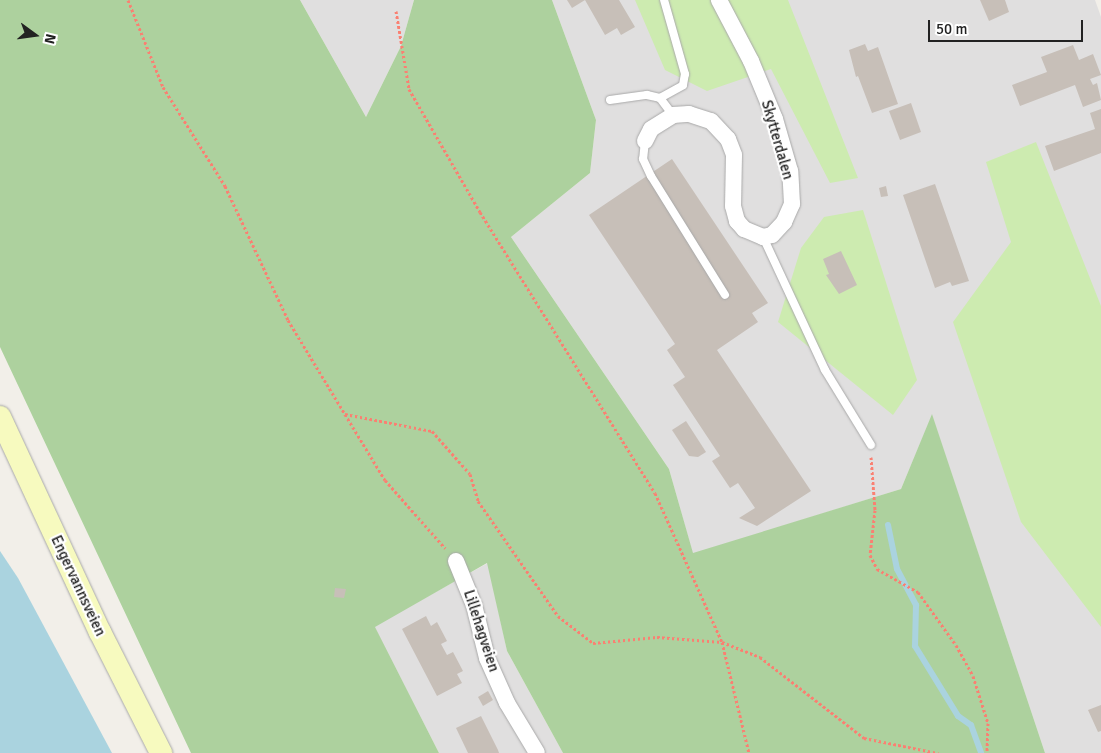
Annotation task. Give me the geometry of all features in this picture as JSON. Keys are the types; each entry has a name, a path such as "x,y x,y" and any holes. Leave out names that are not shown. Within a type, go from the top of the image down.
{"main road":[{"name":"Engervannsveien","path":"0,417 100,632 162,753"}],"street":[{"name":"Skytterdalen","path":"719,0 751,61 775,119 790,171 792,204 784,222 772,235 763,237"},
{"path":"646,141 651,129 673,114 703,117 728,139 734,155 733,206 737,221 749,232 763,237"},
{"name":"Lillehagveien","path":"456,561 474,605 487,658 507,703 537,753"}],"lane":[{"path":"660,98 684,86 684,74 664,0"},
{"path":"610,100 647,95 660,98 673,114"},
{"path":"646,141 644,159 651,176 725,295"},
{"path":"763,237 825,370 871,445"}],"path":[{"path":"128,0 163,87 225,186 288,320 385,480 456,561"},
{"path":"396,11 409,89 480,212 655,493 722,642 749,753"},
{"path":"345,414 432,431 470,474 478,501 558,616 593,642 657,637 722,642 760,657 864,738 938,753"},
{"path":"871,445 875,510 870,556 877,569 891,579 910,586 956,645 973,676 988,723 986,753"}],"shaded area":[{"path":"300,0 414,0 401,46 366,117"},
{"path":"552,0 1095,0 1101,17 1101,753 1045,753 932,415 901,489 693,554 669,469 511,237 590,173 596,120"},
{"path":"488,563 507,651 563,753 439,753 374,626"}],"green space":[{"path":"0,0 300,0 366,117 401,46 414,0 552,0 596,120 590,173 511,237 669,469 693,553 901,489 932,414 1045,753 563,753 507,651 487,563 375,627 439,753 191,753 0,347"},
{"path":"635,0 788,0 858,178 830,183 771,69 707,91 665,70"},
{"path":"1036,142 1101,306 1101,627 1021,522 953,322 1011,242 986,162"},
{"path":"863,210 917,380 893,415 778,322 801,248 824,217"}],"water":[{"path":"0,551 18,578 112,753 0,753"}],"building":[{"path":"567,0 585,0 572,8"},
{"path":"585,0 619,0 635,27 621,35 617,28 605,35"},
{"path":"980,0 1005,0 1009,12 989,21"},
{"path":"865,44 868,51 878,47 898,104 872,113 858,76 856,77 849,50"},
{"path":"1073,45 1079,60 1093,54 1101,75 1090,79 1093,85 1097,83 1101,100 1083,107 1075,85 1020,106 1012,85 1047,72 1041,57"},
{"path":"911,103 921,132 900,140 889,111"},
{"path":"1101,109 1101,153 1054,171 1045,146 1095,129 1090,113"},
{"path":"672,159 768,303 752,313 758,322 717,350 811,491 757,526 739,518 755,508 738,483 730,488 712,461 720,456 673,385 685,377 667,350 675,344 589,215"},
{"path":"935,184 969,281 952,286 950,282 935,288 903,195"},
{"path":"886,186 888,196 881,197 879,188"},
{"path":"841,251 857,285 839,294 826,275 829,274 823,259"},
{"path":"686,421 706,452 698,457 689,456 672,430"},
{"path":"335,588 346,589 344,598 334,597"},
{"path":"426,616 431,626 437,622 447,641 441,644 447,655 453,652 463,671 457,674 462,683 437,696 402,629"},
{"path":"488,691 493,700 483,706 478,697"},
{"path":"1101,705 1101,731 1098,732 1088,710"},
{"path":"481,716 499,753 468,753 456,728"}],"waterway":[{"path":"888,525 897,569 916,605 915,646 958,716 971,725 981,753"}]}
